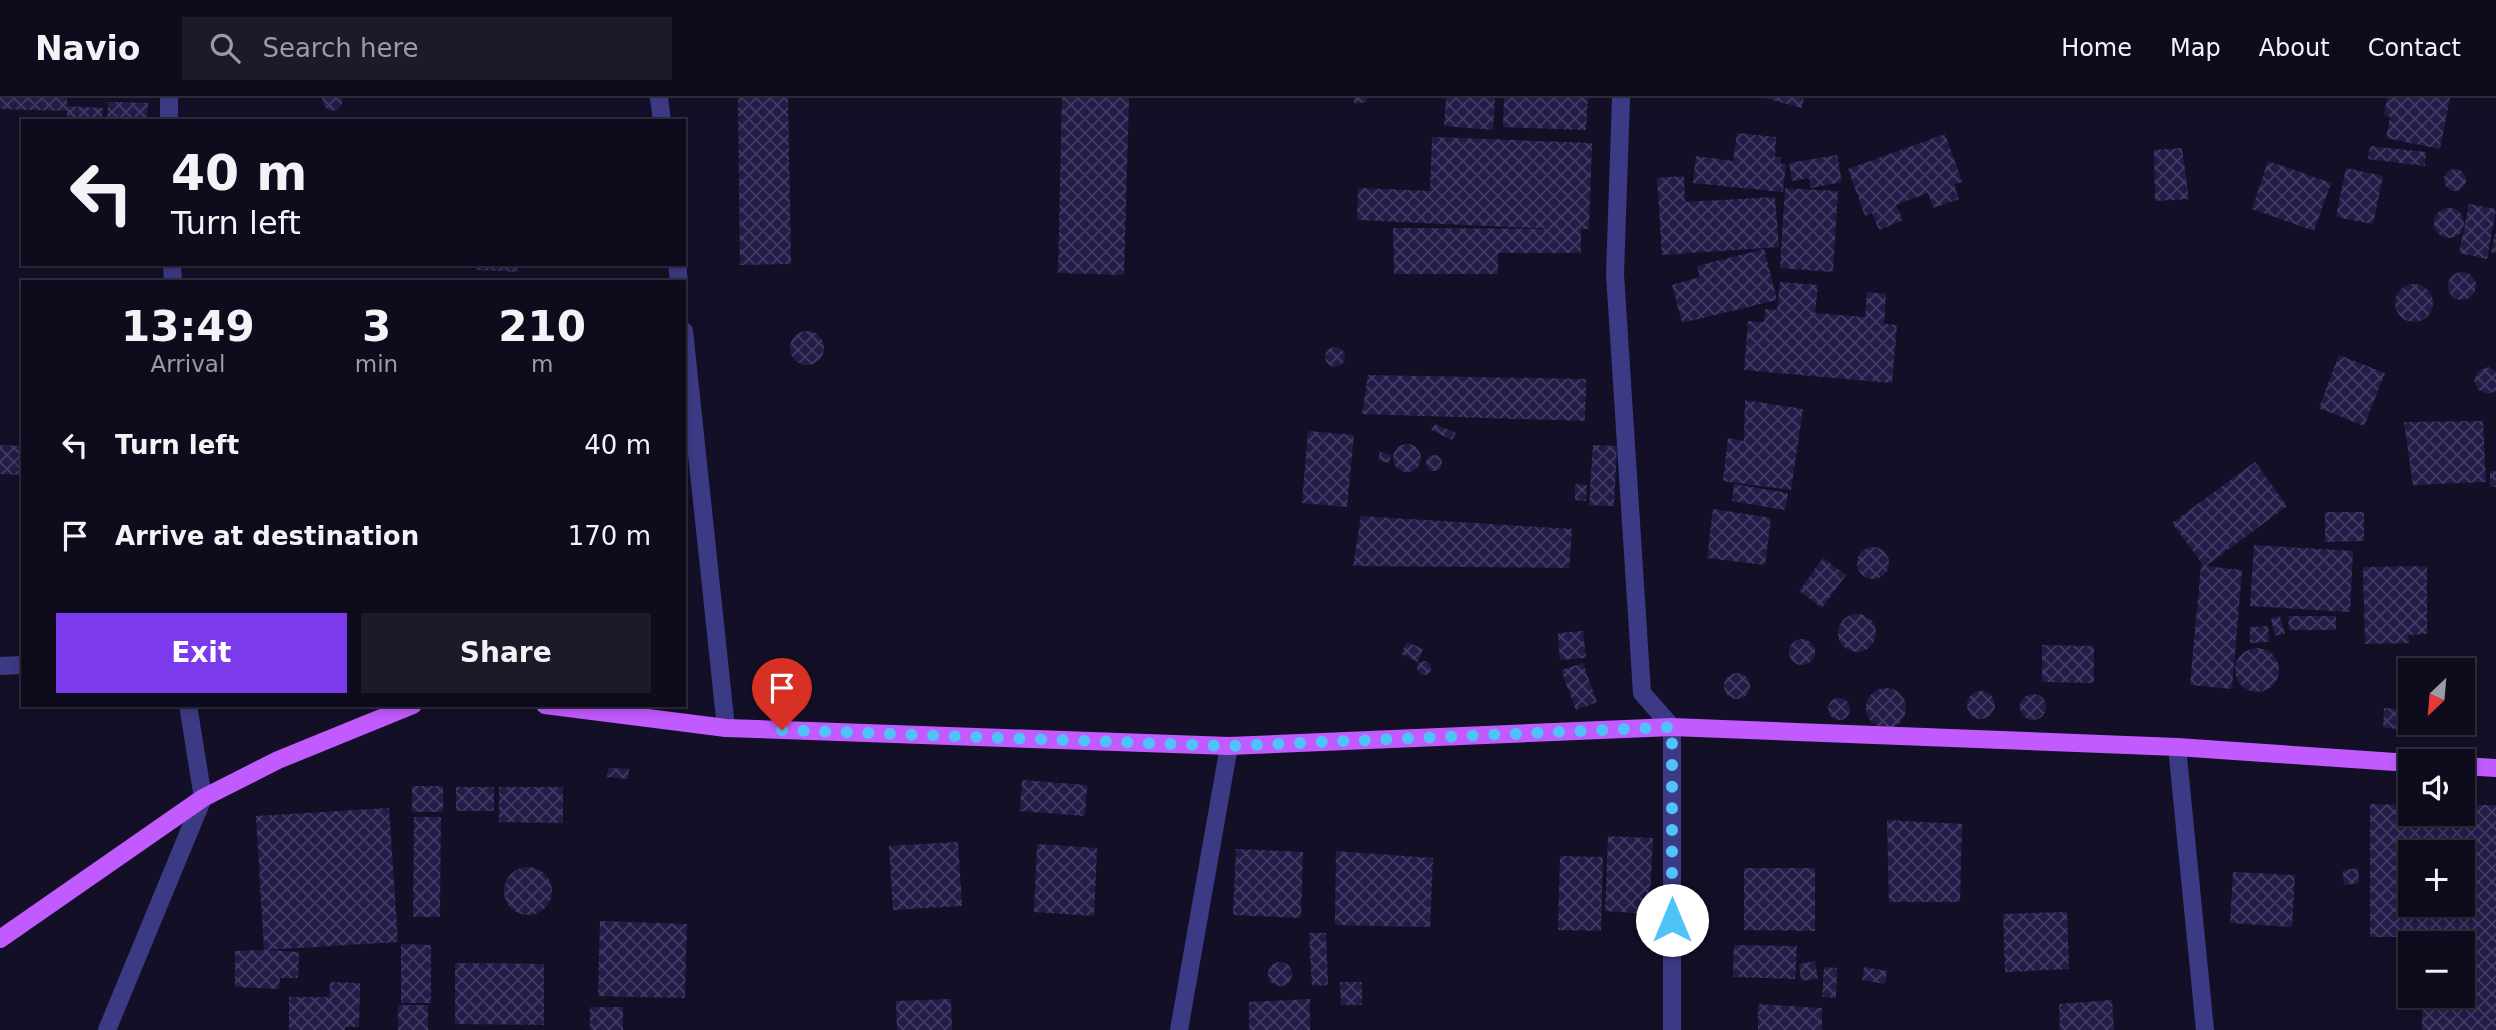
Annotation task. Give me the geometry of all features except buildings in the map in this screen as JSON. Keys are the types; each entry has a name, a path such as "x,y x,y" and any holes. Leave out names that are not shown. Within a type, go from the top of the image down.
{"main road":[{"path":"0,939 203,798 278,760 409,707"},
{"path":"561,707 726,728 1229,746 1672,727 2177,747 2398,762"},
{"path":"2475,767 2496,768"}],"street":[{"path":"169,98 169,119"},
{"path":"659,98 662,119"},
{"path":"1621,98 1615,274 1641,681 1642,693 1672,727 1672,1030"},
{"path":"686,350 726,728"},
{"path":"0,666 21,665"},
{"path":"107,1030 203,798 188,707"},
{"path":"1178,1030 1229,746"},
{"path":"2177,747 2205,1030"}],"route":[{"path":"782,730 1229,746 1672,727 1672,920"}]}
